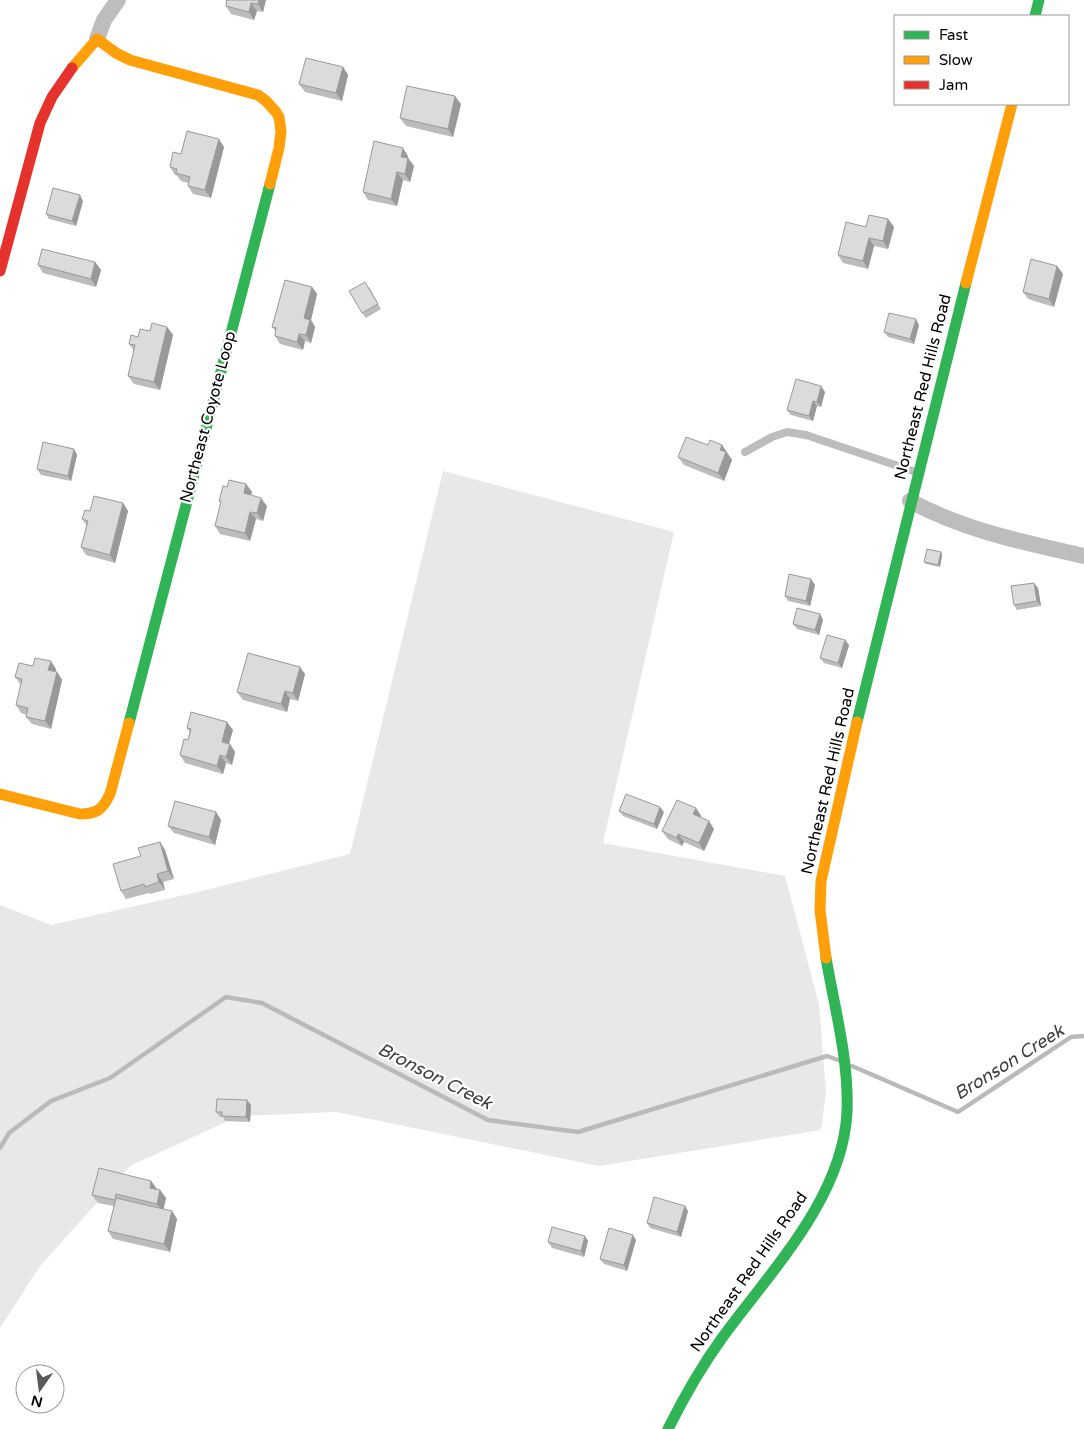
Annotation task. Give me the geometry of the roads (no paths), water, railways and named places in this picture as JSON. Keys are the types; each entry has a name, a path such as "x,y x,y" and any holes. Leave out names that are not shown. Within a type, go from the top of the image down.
{"street":[{"path":"0,272 32,146 42,117 79,57 97,39 104,20 118,0"},
{"path":"1035,15 1039,0"},
{"name":"Northeast Coyote Loop","path":"0,794 80,814 92,815 99,812 106,804 279,148 282,130 280,118 275,108 258,95 130,60 116,53 97,39"},
{"name":"Northeast Red Hills Road","path":"668,1429 688,1388 704,1364 754,1297 811,1215 837,1164 845,1138 848,1102 847,1078 820,916 820,891 851,747 910,501 1012,105"},
{"path":"910,501 934,514 962,525 1002,537 1084,556"}],"lane":[{"path":"745,452 772,437 787,432 806,435 918,472"}],"waterway":[{"name":"Bronson Creek","path":"0,1148 9,1133 51,1101 110,1078 226,997 262,1003 488,1120 578,1132 827,1056 838,1060"},
{"name":"Bronson Creek","path":"852,1066 958,1112 1071,1037 1084,1036"}]}
